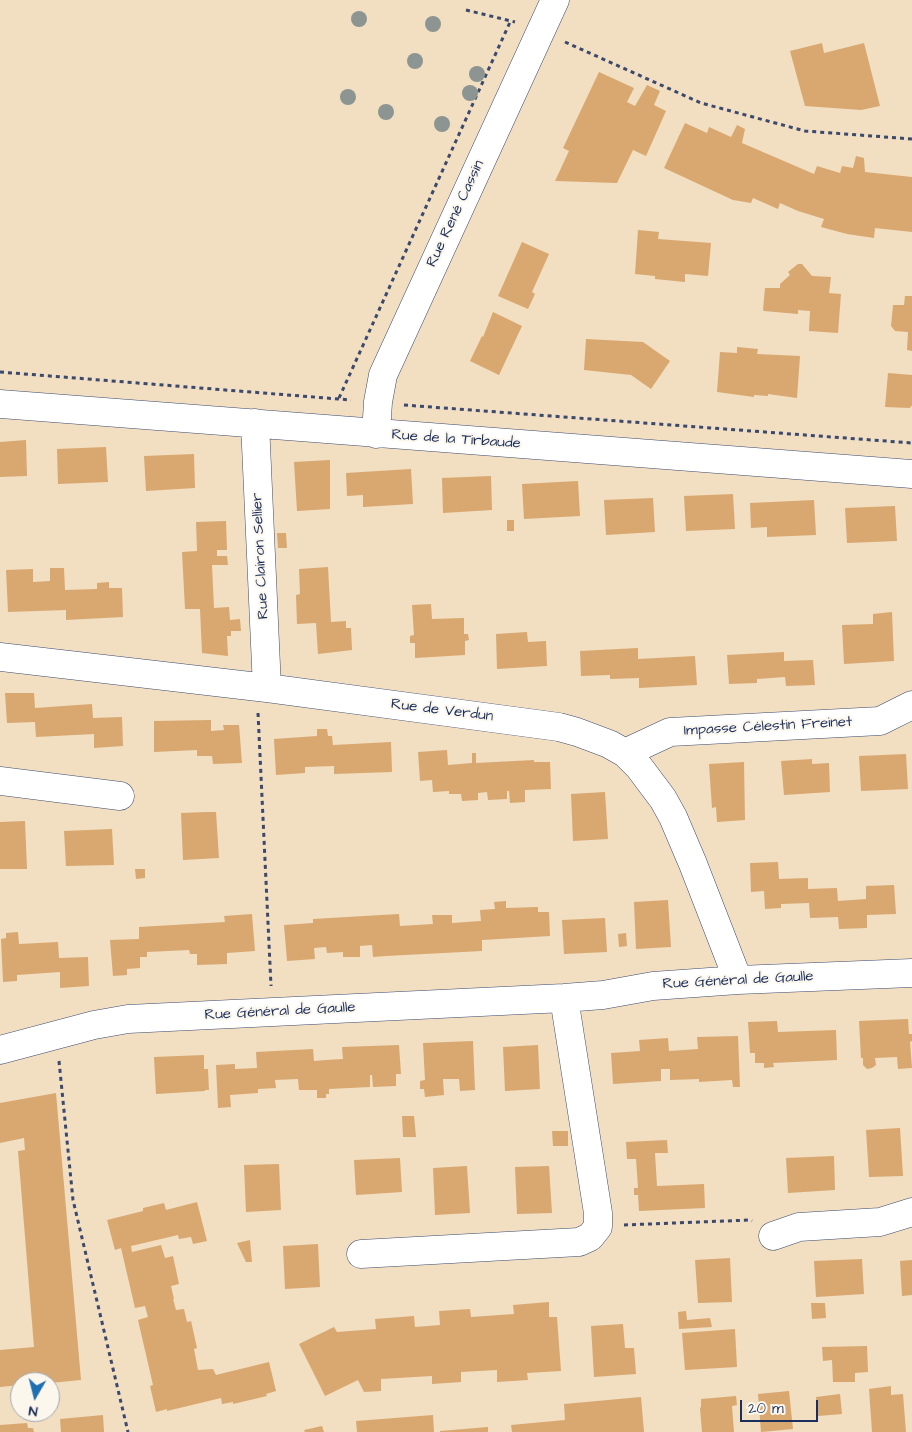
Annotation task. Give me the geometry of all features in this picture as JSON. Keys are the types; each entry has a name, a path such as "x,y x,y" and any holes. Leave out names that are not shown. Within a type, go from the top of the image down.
{"street":[{"name":"Rue René Cassin","path":"376,434 378,402 383,375 555,0"},
{"name":"Rue de la Tirbaude","path":"0,404 912,474"},
{"name":"Rue Clairon Sellier","path":"255,423 267,688"},
{"name":"Rue de Verdun","path":"0,657 267,688 559,727 594,738 625,753 652,782 672,817 710,905 738,980"},
{"name":"Impasse Célestin Freinet","path":"625,753 670,732 880,721 912,705"},
{"path":"0,781 120,796"},
{"name":"Rue Général de Gaulle","path":"0,1050 94,1025 128,1019 564,998 654,986 738,980 912,973"},
{"path":"360,1254 579,1242 590,1237 598,1227 598,1213 564,998"},
{"path":"773,1236 799,1227 880,1222 912,1212"}],"path":[{"path":"466,10 511,20 540,31 701,103 805,131 912,139"},
{"path":"339,398 511,20"},
{"path":"0,372 912,443"},
{"path":"267,688 258,712 272,1012"},
{"path":"56,1035 73,1200 128,1432"},
{"path":"598,1227 750,1220 773,1236"}],"building":[{"path":"822,43 824,53 864,43 880,106 861,110 805,106 790,51"},
{"path":"599,72 634,88 627,102 635,106 647,85 660,91 654,105 666,111 646,156 633,150 617,183 555,181 569,151 563,148"},
{"path":"685,123 707,133 709,127 731,137 737,125 745,129 742,143 814,174 817,166 840,173 842,166 853,168 856,156 864,158 865,172 912,177 912,232 875,228 874,238 847,234 821,227 824,219 780,203 778,209 753,198 751,203 733,200 664,168"},
{"path":"638,230 659,232 658,239 711,243 708,276 685,274 685,282 655,279 655,276 635,274"},
{"path":"522,242 549,254 532,292 535,294 528,309 498,296"},
{"path":"798,264 802,264 812,276 831,277 829,293 841,294 838,333 809,331 810,311 798,310 798,314 763,310 765,288 780,288 780,284 790,275 788,272"},
{"path":"905,296 912,296 912,351 907,350 908,332 895,331 891,326 893,305 904,305"},
{"path":"493,312 522,326 499,375 470,361 483,337"},
{"path":"586,339 643,342 670,361 651,389 631,375 584,370"},
{"path":"737,347 758,349 757,354 800,356 797,398 768,394 768,396 754,395 754,397 717,392 720,352 737,353"},
{"path":"888,373 912,375 912,406 910,408 885,407"},
{"path":"26,440 27,476 0,477 0,442"},
{"path":"106,447 108,482 58,484 57,449"},
{"path":"194,454 195,488 146,491 144,456"},
{"path":"330,460 330,509 297,511 294,462"},
{"path":"411,469 413,504 363,507 363,495 347,496 346,473"},
{"path":"491,476 492,510 443,513 442,478"},
{"path":"578,481 580,516 524,519 522,484"},
{"path":"733,494 735,529 686,531 684,496"},
{"path":"653,498 655,532 606,535 604,500"},
{"path":"814,500 816,535 767,537 767,527 751,528 750,503"},
{"path":"895,506 897,541 847,543 845,508"},
{"path":"507,520 514,520 514,531 507,531"},
{"path":"226,521 227,550 217,550 217,556 227,556 228,565 212,565 214,608 229,607 230,620 240,619 241,631 231,631 231,636 227,636 228,656 202,653 200,609 185,609 182,552 197,551 196,522"},
{"path":"277,533 286,533 287,548 278,548"},
{"path":"328,567 331,622 346,621 346,628 351,628 352,650 318,654 316,623 297,624 296,595 300,594 299,569"},
{"path":"50,568 64,568 65,590 97,589 97,583 109,582 109,588 122,588 123,617 66,620 66,610 8,612 6,570 33,569 33,582 50,581"},
{"path":"431,604 432,619 464,618 464,634 468,634 469,640 465,641 465,655 415,658 415,643 410,643 410,636 414,635 412,605"},
{"path":"892,612 894,661 844,664 842,625 873,624 873,614"},
{"path":"527,632 528,642 546,641 547,666 497,669 496,634"},
{"path":"638,648 638,659 695,656 697,685 639,688 639,678 610,679 610,675 581,676 580,651"},
{"path":"784,652 784,661 813,660 815,685 786,686 785,677 757,679 757,683 729,684 727,655"},
{"path":"5,693 34,693 35,708 92,704 93,718 122,717 123,746 94,748 94,734 36,737 35,722 7,723"},
{"path":"211,720 211,731 224,730 223,725 239,725 242,763 213,764 212,756 197,756 197,750 154,752 154,721"},
{"path":"317,729 327,729 328,736 332,736 333,745 391,742 392,772 334,774 334,766 305,767 305,773 276,775 274,739 317,736"},
{"path":"447,750 448,765 472,763 472,753 476,753 476,763 534,760 534,762 550,762 551,789 525,790 525,802 510,803 509,791 507,791 507,799 488,800 487,792 478,793 478,800 462,801 461,794 449,794 449,791 433,792 432,780 420,781 418,752"},
{"path":"906,754 908,789 861,791 859,756"},
{"path":"812,759 812,764 829,763 830,792 784,795 781,761"},
{"path":"744,762 745,820 717,822 716,807 712,808 709,764"},
{"path":"605,792 608,839 573,841 571,794"},
{"path":"216,812 219,858 183,860 181,813"},
{"path":"25,821 27,869 0,869 0,822"},
{"path":"112,829 114,865 66,866 64,831"},
{"path":"778,862 779,879 808,878 808,889 837,888 838,901 866,899 866,886 894,885 896,914 867,915 867,928 839,929 838,917 810,918 809,903 781,904 781,908 765,909 764,891 751,892 750,863"},
{"path":"135,869 145,869 145,878 136,879"},
{"path":"668,900 671,947 636,949 634,902"},
{"path":"506,901 506,908 538,907 538,912 549,912 550,936 482,940 482,951 373,957 372,945 360,946 360,957 343,957 343,952 327,953 326,947 314,948 315,959 287,961 284,925 313,923 313,919 399,914 400,926 433,924 432,915 452,915 452,923 481,921 480,910 495,909 494,902"},
{"path":"252,914 255,951 227,953 227,964 197,965 197,954 190,954 189,950 147,952 147,957 140,957 140,968 127,969 127,975 113,976 110,940 139,939 139,927 225,922 224,916"},
{"path":"605,918 607,952 564,954 562,920"},
{"path":"18,932 19,944 58,942 59,958 88,957 89,986 60,988 60,972 17,975 17,981 3,982 1,939 6,938 6,933"},
{"path":"626,933 627,946 619,947 618,934"},
{"path":"908,1019 909,1034 912,1034 912,1041 910,1042 912,1068 898,1069 897,1057 875,1058 876,1065 867,1069 863,1065 863,1058 861,1058 859,1021"},
{"path":"777,1021 778,1032 836,1030 837,1060 773,1063 774,1067 764,1068 764,1063 755,1063 755,1053 750,1053 748,1022"},
{"path":"738,1036 740,1087 733,1087 732,1080 699,1082 699,1079 670,1080 670,1069 661,1069 661,1081 613,1084 611,1053 640,1051 639,1040 668,1038 669,1051 698,1049 697,1037"},
{"path":"473,1041 475,1090 460,1091 459,1079 443,1079 444,1095 425,1097 424,1089 420,1089 420,1081 425,1080 423,1043"},
{"path":"399,1045 401,1074 396,1074 396,1086 373,1087 372,1075 370,1075 370,1087 329,1089 329,1094 326,1094 326,1098 317,1098 317,1090 299,1090 298,1079 275,1080 276,1088 258,1089 258,1093 230,1095 231,1107 218,1108 216,1065 235,1064 235,1069 257,1068 256,1052 313,1049 314,1061 343,1059 342,1047"},
{"path":"538,1045 540,1089 505,1091 503,1047"},
{"path":"204,1055 204,1069 208,1069 209,1090 156,1094 154,1057"},
{"path":"56,1093 81,1380 60,1382 60,1372 10,1372 10,1386 0,1387 0,1350 34,1347 18,1151 25,1150 24,1138 0,1143 0,1103"},
{"path":"402,1116 414,1116 416,1137 403,1137"},
{"path":"900,1128 903,1176 869,1177 866,1130"},
{"path":"552,1131 568,1131 568,1146 553,1146"},
{"path":"667,1140 668,1153 655,1153 657,1186 704,1184 705,1208 639,1211 638,1195 634,1195 634,1188 638,1188 636,1159 627,1159 626,1142"},
{"path":"834,1156 835,1190 788,1193 786,1158"},
{"path":"400,1158 402,1192 356,1195 354,1160"},
{"path":"279,1164 281,1210 246,1212 244,1165"},
{"path":"467,1166 470,1213 435,1215 433,1168"},
{"path":"549,1166 552,1213 517,1214 515,1167"},
{"path":"197,1202 207,1241 193,1244 191,1237 179,1239 178,1235 131,1246 132,1252 161,1245 165,1258 173,1256 179,1284 171,1286 173,1299 176,1310 184,1309 187,1322 191,1321 197,1348 194,1349 198,1370 213,1369 216,1375 269,1362 276,1391 266,1394 267,1396 233,1404 233,1402 222,1404 221,1398 156,1412 150,1386 153,1385 138,1320 148,1317 145,1306 135,1308 121,1248 115,1250 107,1220 143,1211 143,1208 164,1203 166,1210"},
{"path":"250,1240 252,1262 246,1262 237,1243"},
{"path":"318,1244 320,1287 285,1289 283,1246"},
{"path":"730,1258 732,1302 698,1303 695,1260"},
{"path":"862,1259 864,1294 816,1297 814,1261"},
{"path":"912,1260 912,1295 902,1296 900,1261"},
{"path":"549,1302 549,1317 557,1317 561,1371 527,1373 528,1380 497,1382 497,1370 461,1372 461,1382 432,1384 432,1376 381,1379 381,1391 364,1392 358,1380 325,1396 299,1344 334,1327 337,1332 376,1329 375,1319 414,1316 415,1327 440,1325 439,1311 470,1309 471,1317 514,1314 513,1305"},
{"path":"811,1303 825,1303 826,1318 812,1319"},
{"path":"686,1311 687,1320 710,1318 712,1327 679,1329 678,1312"},
{"path":"623,1324 625,1348 634,1348 636,1374 594,1377 591,1326"},
{"path":"735,1329 737,1367 685,1370 682,1333"},
{"path":"867,1346 868,1372 855,1373 855,1382 833,1382 832,1360 823,1361 822,1347"},
{"path":"891,1386 891,1395 903,1394 906,1432 872,1432 869,1389"},
{"path":"789,1391 793,1429 761,1432 758,1394"},
{"path":"840,1394 842,1414 818,1416 816,1397"},
{"path":"736,1396 737,1405 732,1406 734,1432 702,1432 701,1399"},
{"path":"641,1397 644,1432 512,1432 511,1425 565,1420 564,1404"},
{"path":"103,1415 104,1432 61,1432 60,1419"},
{"path":"433,1415 434,1432 357,1432 356,1421"},
{"path":"27,1423 28,1428 33,1428 34,1432 0,1432 0,1425"},
{"path":"322,1426 324,1432 305,1432 304,1430"},
{"path":"488,1427 488,1432 440,1432 440,1431"}]}
